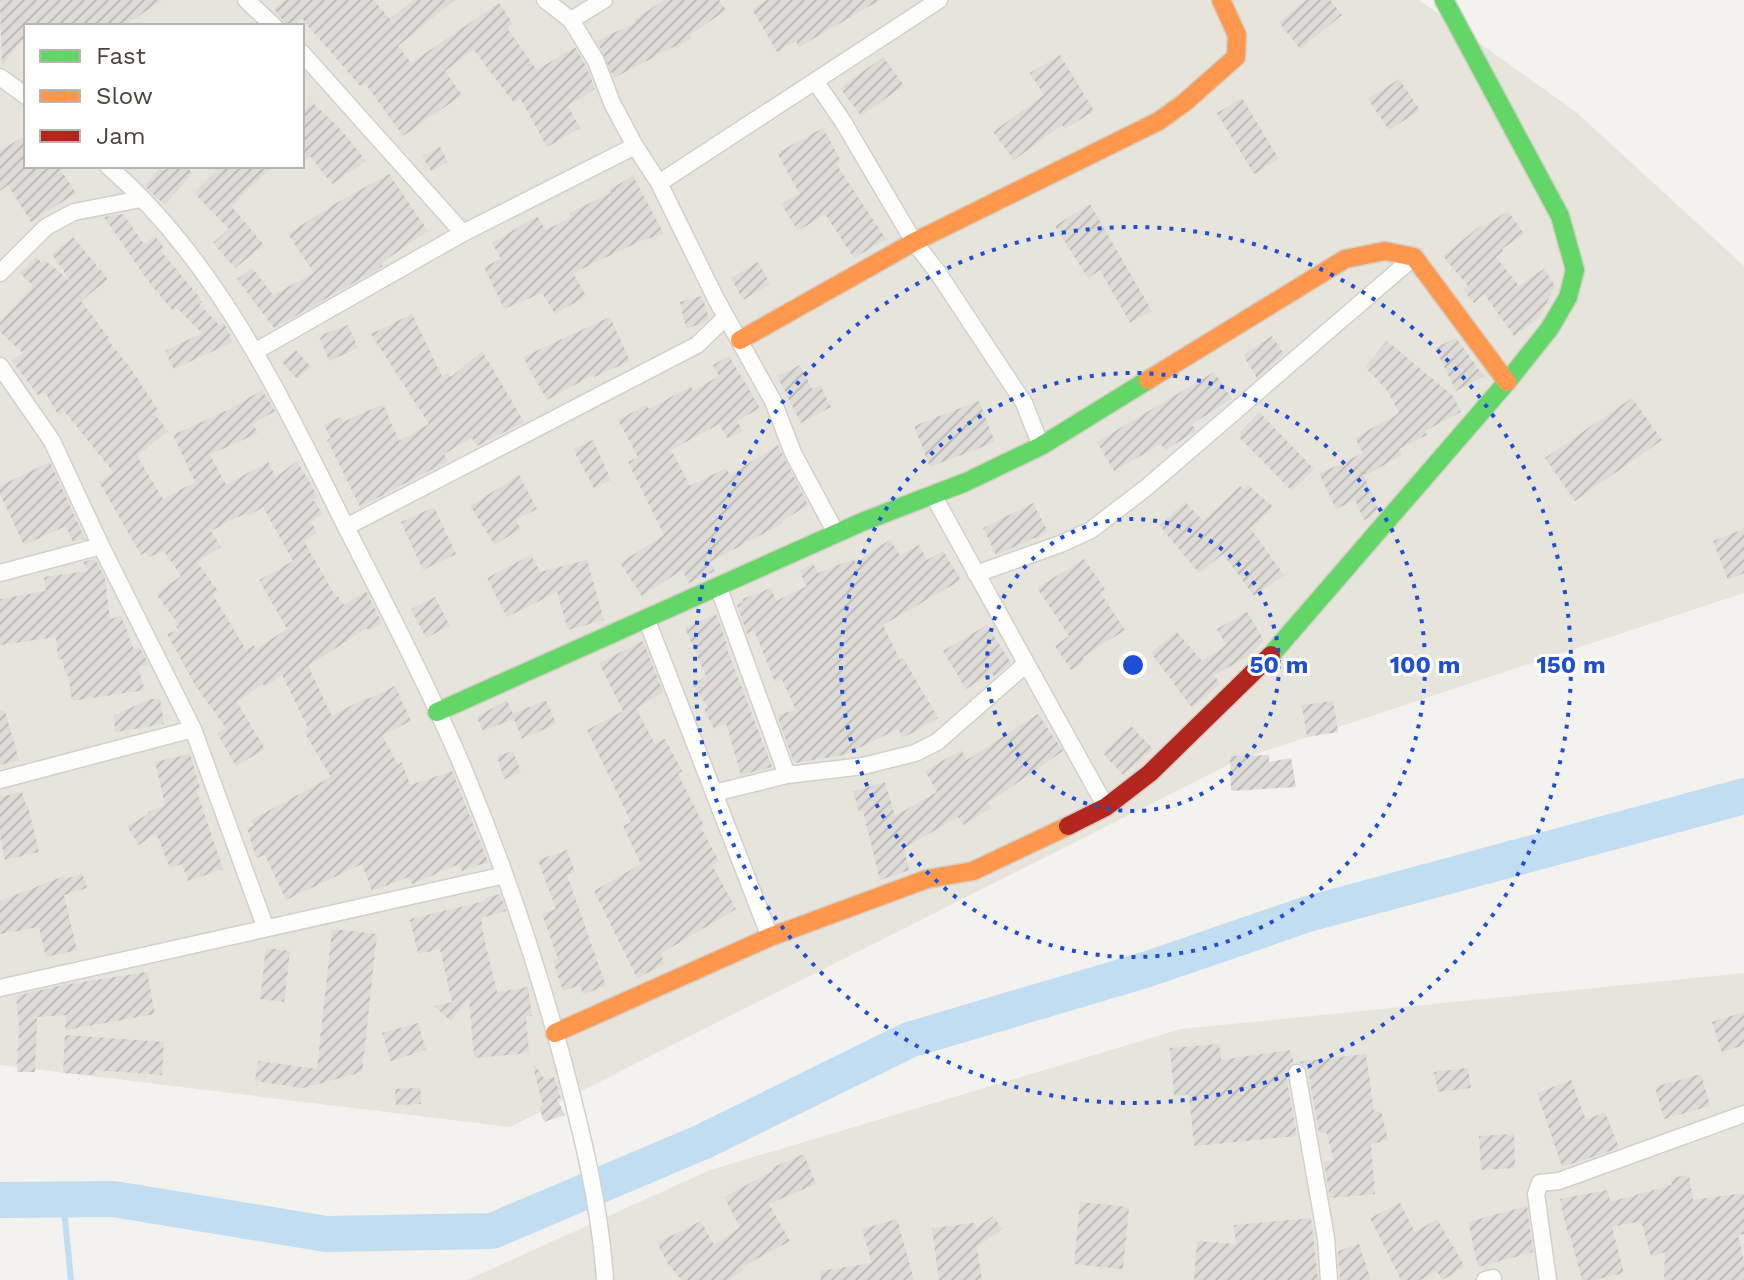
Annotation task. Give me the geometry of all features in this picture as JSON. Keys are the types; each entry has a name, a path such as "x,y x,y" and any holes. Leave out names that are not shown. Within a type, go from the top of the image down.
{"street":[{"path":"246,0 272,24"},
{"path":"545,0 571,20 596,61 612,103 659,183 726,317 773,401 793,453 836,533"},
{"path":"571,20 604,0"},
{"path":"659,183 939,0"},
{"path":"740,340 914,242 1159,121 1236,57 1240,46 1237,33 1221,0"},
{"path":"555,1033 770,937 927,879 973,871 996,862 1106,807 1160,764 1270,656 1507,382 1550,328 1568,297 1575,270 1560,216 1444,0"},
{"path":"304,55 463,233"},
{"path":"0,77 24,95"},
{"path":"815,81 842,120 914,242 1024,403 1041,446"},
{"path":"256,351 463,233 635,146"},
{"path":"110,168 141,199 207,277 256,351 399,629 437,712 505,875 555,1033 587,1150 602,1232 605,1280"},
{"path":"0,273 46,227 74,212 141,199"},
{"path":"437,712 836,533 933,495 1041,446 1345,259 1385,251 1414,257 1507,382"},
{"path":"976,574 1091,530 1147,487 1414,257"},
{"path":"346,527 697,345 726,317"},
{"path":"0,366 52,441 193,729 265,926"},
{"path":"933,495 1106,807"},
{"path":"0,573 101,546"},
{"path":"718,586 787,775"},
{"path":"646,618 770,937"},
{"path":"714,793 787,775 863,766 915,753 937,742 1026,664"},
{"path":"0,780 193,729"},
{"path":"0,988 265,926 505,875"},
{"path":"1297,1073 1326,1238 1329,1280"},
{"path":"1548,1280 1536,1194 1540,1183 1559,1181 1744,1114"}],"shaded area":[{"path":"0,0 1419,0 1576,112 1744,266 1744,593 1238,760 510,1127 0,1065"},
{"path":"1744,973 1744,1280 467,1280 710,1170 1181,1029"}],"building":[{"path":"0,0 162,0 127,24 24,24 24,38 2,66"},
{"path":"285,0 374,0 390,19 413,0 455,0 398,46 411,63 499,3 513,24 507,28 537,70 575,47 595,89 568,106 580,128 547,147 520,98 514,103 474,50 445,71 462,95 403,136 365,83 361,87 302,19 296,24 286,24 274,9"},
{"path":"664,0 719,0 726,10 676,48 614,78 597,41 636,22 634,20"},
{"path":"767,0 880,0 799,47 796,41 777,52 752,9"},
{"path":"1306,0 1330,0 1342,15 1300,49 1279,22"},
{"path":"1060,55 1094,111 1065,129 1062,125 1014,160 993,132 1044,95 1030,73"},
{"path":"883,57 904,85 861,116 840,88"},
{"path":"1399,79 1420,110 1389,130 1368,99"},
{"path":"1242,98 1279,159 1254,174 1217,113"},
{"path":"312,102 341,130 366,161 332,184 310,156 304,162 304,110"},
{"path":"823,128 841,161 836,164 886,239 854,258 825,214 798,231 781,204 799,193 777,153"},
{"path":"24,136 24,168 59,168 76,193 31,222 8,185 0,191 0,151"},
{"path":"440,147 448,162 431,171 422,156"},
{"path":"160,168 163,171 168,168 188,168 192,174 165,205 144,186"},
{"path":"219,168 272,168 232,207 264,245 235,268 213,243 229,229 194,193"},
{"path":"389,174 428,231 381,263 383,266 274,328 237,279 252,268 273,295 314,273 288,234"},
{"path":"633,176 664,234 643,240 573,273 586,296 555,314 542,293 504,309 484,267 501,259 492,243 537,216 546,230 571,217 569,213 611,193 609,190"},
{"path":"1090,204 1152,311 1130,323 1100,270 1088,278 1055,226"},
{"path":"1508,211 1524,234 1496,257 1519,286 1544,269 1555,286 1539,318 1514,336 1484,294 1474,303 1463,290 1468,286 1443,256 1481,225 1483,227"},
{"path":"123,214 144,244 155,236 164,248 161,251 202,302 199,304 220,326 224,323 233,342 174,369 165,351 202,333 177,308 173,311 148,281 104,217"},
{"path":"73,237 108,279 81,301 132,370 158,410 154,413 168,431 137,456 163,499 195,482 173,435 232,408 262,390 275,411 253,424 258,433 210,455 226,485 268,462 276,477 297,461 318,497 313,500 323,514 311,522 317,533 304,541 336,597 344,605 366,591 382,623 369,631 367,628 308,666 332,716 395,686 411,721 382,735 398,765 402,762 410,785 452,771 488,862 462,871 459,864 412,884 409,877 372,891 362,864 286,900 265,855 256,858 247,827 254,826 251,820 331,777 304,732 309,730 282,675 237,702 265,749 236,766 217,733 226,728 195,685 167,634 178,630 176,627 179,625 156,594 181,576 164,551 148,557 146,552 141,555 99,482 114,473 65,412 59,416 45,392 38,395 12,361 23,353 0,332 0,323 33,286 20,273 36,257 42,263 45,260 71,282 52,254","holes":["263,507 293,561 259,580 287,629 256,649 254,645 246,650 213,595 218,591 197,562 221,547 211,531"]},
{"path":"758,262 770,284 743,300 731,278"},
{"path":"702,296 709,318 703,324 686,328 680,302"},
{"path":"412,314 442,377 448,373 451,377 482,351 524,422 477,446 472,438 444,454 448,461 360,507 327,440 331,438 324,425 341,417 343,422 383,404 399,441 429,424 371,334"},
{"path":"610,317 630,361 593,375 547,400 523,357"},
{"path":"348,325 358,348 329,361 319,336"},
{"path":"1272,336 1284,354 1257,378 1243,355"},
{"path":"1456,338 1484,376 1456,391 1435,348"},
{"path":"1387,341 1453,396 1461,412 1425,431 1427,435 1399,449 1402,455 1364,476 1378,508 1364,520 1355,500 1336,509 1319,474 1363,453 1355,438 1399,413 1387,390 1365,367"},
{"path":"296,350 311,367 297,379 282,362"},
{"path":"729,356 760,408 737,421 743,431 728,439 719,424 671,450 690,486 726,468 730,475 778,445 808,505 783,523 710,562 715,571 689,583 682,570 642,596 620,563 664,535 628,462 638,457 618,420 646,405 649,409 691,386 693,391 719,376 713,365"},
{"path":"800,365 812,389 820,385 831,407 801,423 777,376"},
{"path":"1214,372 1232,399 1192,424 1196,431 1190,435 1165,450 1161,444 1114,471 1097,442"},
{"path":"1632,398 1662,440 1575,501 1545,458"},
{"path":"979,401 995,442 930,467 914,426"},
{"path":"1259,412 1314,469 1292,491 1240,438 1240,432"},
{"path":"593,440 611,480 594,488 573,449"},
{"path":"50,462 85,539 73,542 66,526 24,545 0,494 0,486"},
{"path":"519,475 537,509 515,520 521,528 495,545 470,506"},
{"path":"1248,485 1273,507 1251,529 1284,575 1254,596 1223,554 1199,573 1159,525 1185,502 1203,521 1240,486 1244,490"},
{"path":"1033,503 1048,532 996,555 983,528"},
{"path":"434,507 456,554 423,570 401,522"},
{"path":"1744,529 1744,573 1728,580 1713,541"},
{"path":"890,540 900,555 919,545 927,560 943,551 961,580 883,625 900,660 903,658 938,718 903,738 898,729 844,755 794,763 777,715 796,710 782,679 775,682 754,630 747,634 737,605 743,602 742,599 771,588 776,601 807,586 799,571 813,564 818,573 854,559 855,562"},
{"path":"531,555 540,572 587,560 604,620 568,630 557,592 507,617 487,578"},
{"path":"95,559 105,578 110,619 121,616 134,650 140,648 148,664 138,667 145,690 72,701 68,675 62,659 58,659 56,637 0,645 0,599 46,591 44,577 88,571 83,562"},
{"path":"1084,559 1105,589 1100,592 1125,630 1083,657 1085,661 1071,670 1055,646 1069,636 1037,588"},
{"path":"435,597 450,626 426,638 411,609"},
{"path":"1247,612 1264,640 1249,656 1214,675 1220,684 1192,708 1151,653 1176,631 1202,661 1226,645 1217,629"},
{"path":"716,614 772,767 741,775 726,723 714,729 704,709 708,707 693,685 706,676 685,628"},
{"path":"987,625 1011,663 994,677 992,673 966,689 943,651"},
{"path":"643,641 663,692 636,709 655,744 665,739 682,771 678,774 719,861 712,865 736,909 660,954 665,964 637,978 594,891 641,864 623,826 631,822 587,730 623,711 599,663"},
{"path":"151,699 160,699 164,724 115,732 114,715"},
{"path":"507,700 513,714 546,700 556,724 522,739 514,719 483,731 477,717"},
{"path":"1333,701 1338,732 1307,737 1302,705"},
{"path":"0,711 5,711 19,760 0,765"},
{"path":"1038,714 1063,751 988,803 991,808 963,825 958,817 904,848 909,870 880,880 863,811 859,812 853,791 885,782 895,816 937,792 925,771 961,750 967,760"},
{"path":"1131,726 1153,749 1123,775 1103,753"},
{"path":"513,751 521,773 504,779 497,756"},
{"path":"190,754 200,788 196,789 223,869 188,881 182,864 170,868 156,833 139,845 127,827 148,812 165,805 155,762"},
{"path":"1269,755 1269,762 1291,758 1296,787 1231,791 1230,756"},
{"path":"22,792 39,852 5,860 0,836 0,797"},
{"path":"567,850 575,872 567,875 606,986 583,994 580,985 563,991 553,961 558,959 542,914 556,909 538,860"},
{"path":"82,874 87,888 64,895 77,950 46,957 39,927 0,934 0,901 64,876 65,879"},
{"path":"500,894 506,911 481,918 484,938 497,992 528,987 532,1016 526,1017 529,1053 474,1058 469,998 451,1021 434,1006 452,1002 440,949 418,954 410,919 485,901 485,898"},
{"path":"332,929 377,934 362,1072 303,1088 255,1081 258,1061 317,1069"},
{"path":"266,948 290,951 284,1002 260,999"},
{"path":"147,972 155,1014 65,1030 66,1015 37,1017 35,1072 17,1072 19,1027 16,996"},
{"path":"1744,1012 1744,1045 1722,1052 1712,1022"},
{"path":"418,1023 426,1050 391,1061 382,1033"},
{"path":"65,1035 164,1042 162,1075 95,1070 95,1075 63,1073"},
{"path":"1219,1044 1221,1060 1290,1050 1294,1063 1287,1069 1286,1075 1297,1136 1194,1146 1189,1094 1174,1096 1170,1048"},
{"path":"1366,1054 1374,1113 1381,1111 1388,1140 1371,1144 1375,1194 1330,1198 1324,1162 1334,1161 1326,1132 1319,1133 1308,1070 1297,1062"},
{"path":"535,1065 545,1080 554,1077 561,1098 557,1099 565,1115 544,1122 539,1107 543,1106"},
{"path":"1468,1068 1471,1088 1438,1092 1434,1072"},
{"path":"1701,1074 1710,1106 1664,1119 1655,1087"},
{"path":"1571,1080 1586,1120 1605,1112 1619,1148 1562,1167 1537,1093"},
{"path":"420,1088 421,1104 396,1105 395,1089"},
{"path":"1514,1134 1515,1168 1481,1170 1479,1136"},
{"path":"804,1154 816,1184 769,1204 790,1241 742,1267 744,1270 730,1280 682,1280 668,1264 657,1243 701,1221 714,1245 740,1227 724,1197 773,1171 772,1168"},
{"path":"1689,1175 1693,1200 1744,1193 1744,1234 1738,1235 1744,1261 1744,1280 1664,1280 1665,1252 1651,1256 1641,1221 1612,1227 1624,1273 1582,1280 1560,1199 1608,1190 1610,1202 1672,1185 1671,1178"},
{"path":"1080,1202 1129,1207 1123,1269 1074,1264"},
{"path":"1400,1203 1415,1232 1437,1219 1465,1267 1442,1280 1437,1271 1420,1280 1401,1280 1370,1218"},
{"path":"1527,1206 1533,1252 1478,1267 1468,1222"},
{"path":"993,1216 1002,1229 977,1247 982,1280 939,1280 932,1228 974,1223 975,1229"},
{"path":"1311,1218 1318,1280 1194,1280 1197,1241 1236,1244 1234,1225"},
{"path":"897,1219 914,1280 821,1280 820,1271 872,1263 862,1229"},
{"path":"1359,1244 1371,1280 1340,1280 1338,1251"}],"waterway":[{"path":"0,1200 114,1199 326,1234 492,1231 702,1142 909,1040 1148,969 1308,914 1744,796"},
{"path":"63,1199 71,1280"}],"traffic: fast":[{"path":"1271,655 1507,382 1550,328 1568,297 1575,270 1560,216 1444,0"},
{"path":"437,712 862,522 966,482 1041,446 1148,380"}],"traffic: slow":[{"path":"740,340 914,242 1159,121 1236,57 1237,35 1221,0"},
{"path":"1148,380 1345,259 1385,251 1414,257 1507,382"},
{"path":"555,1033 770,937 927,879 973,871 1068,826"}],"traffic: jam":[{"path":"1068,826 1106,807 1150,773 1271,655"}]}
